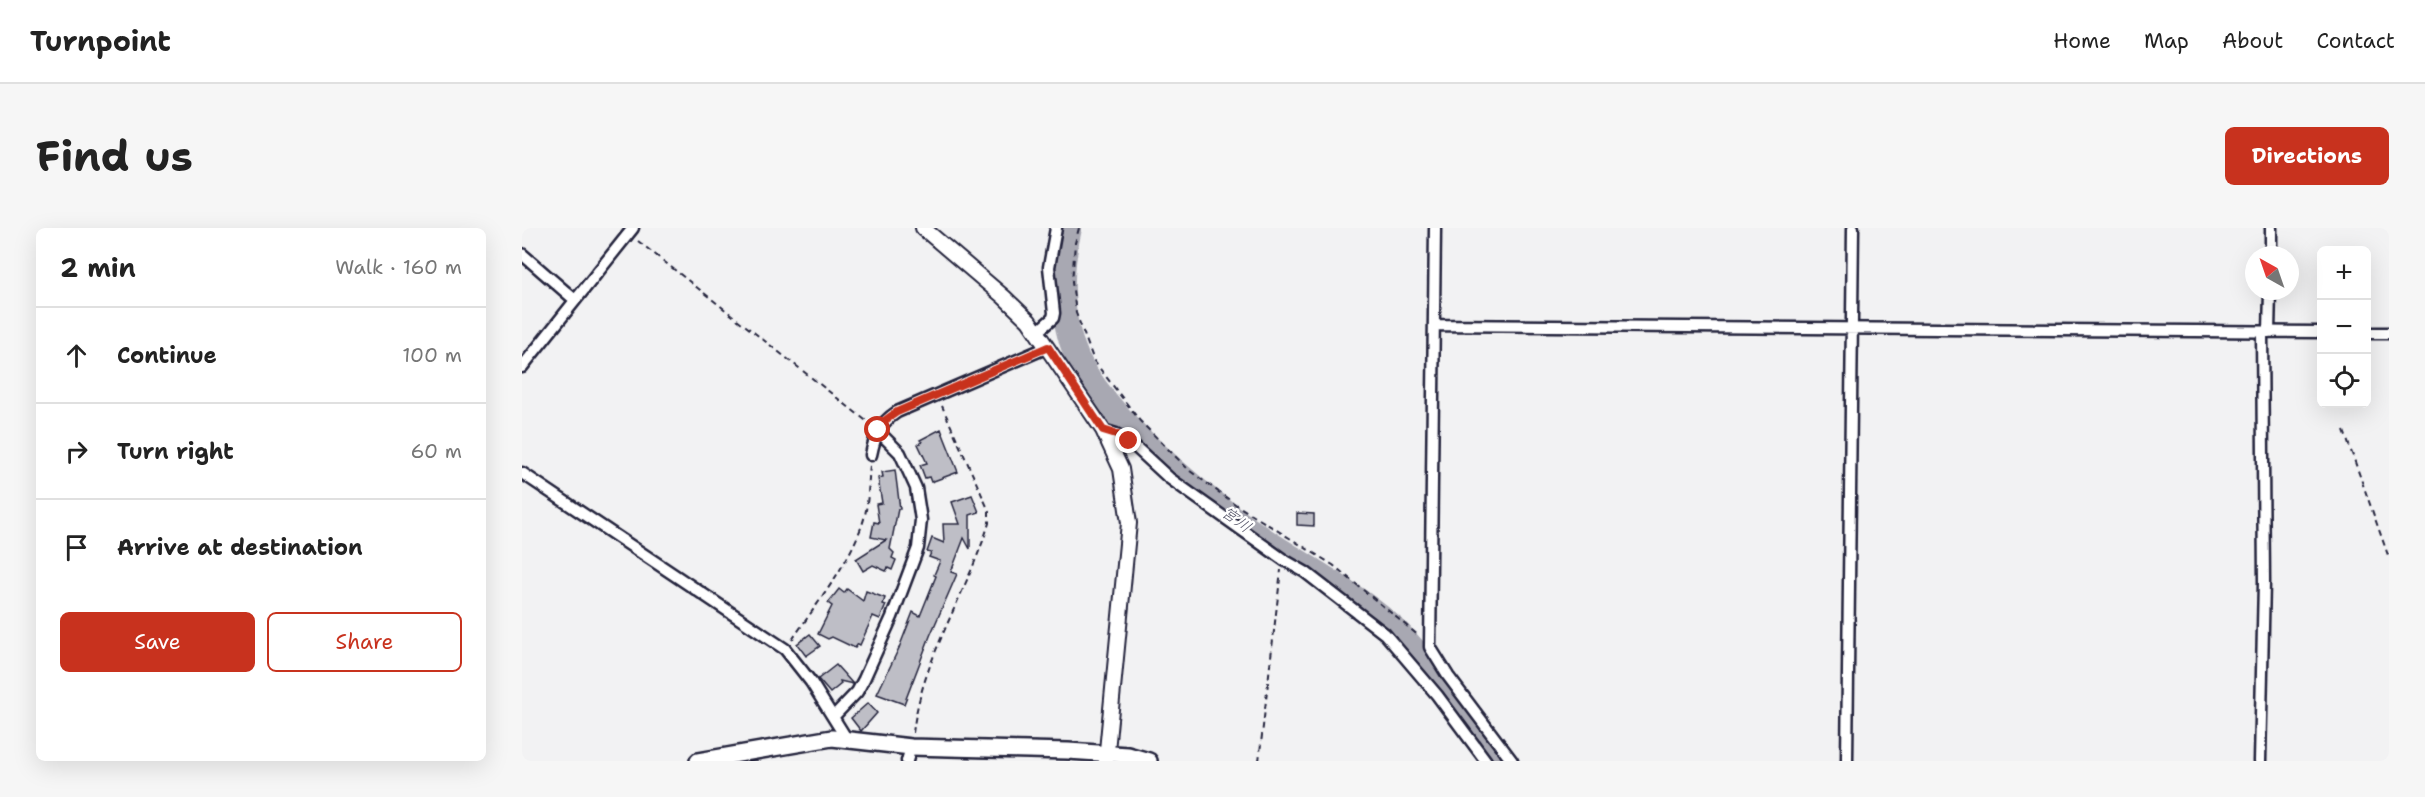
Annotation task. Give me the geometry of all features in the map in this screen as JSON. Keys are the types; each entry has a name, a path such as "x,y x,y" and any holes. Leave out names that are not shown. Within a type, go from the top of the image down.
{"main road":[{"path":"698,761 818,739 846,738 909,754 1068,751 1106,758 1128,756 1149,761"}],"street":[{"path":"923,228 1004,297 1036,332 1103,430 1121,469 1129,523 1106,758"},
{"path":"1036,332 1053,318 1054,313 1049,267 1056,228"},
{"path":"1435,228 1429,638 1433,655 1512,761"},
{"path":"1847,761 1853,228"},
{"path":"2271,228 2271,246"},
{"path":"522,367 630,231"},
{"path":"522,254 575,300"},
{"path":"2260,761 2266,332 2269,300"},
{"path":"1434,325 2317,332"},
{"path":"2371,333 2389,333"},
{"path":"871,455 878,430 884,421 897,412 1048,347"},
{"path":"832,717 857,692 864,679 892,616 918,548 921,520 916,488 900,453 878,430"},
{"path":"1103,430 1129,441 1169,478 1284,561 1305,572 1385,634 1437,695 1486,761"},
{"path":"522,473 785,649 811,682 846,738"}],"path":[{"path":"1079,228 1075,243 1072,299 1080,327 1094,361 1140,421 1197,476 1238,506 1333,565 1412,632 1429,638"},
{"path":"630,231 878,430"},
{"path":"909,754 915,714 924,680 990,524 989,511 937,395"},
{"path":"2344,431 2389,558"},
{"path":"785,649 841,569 856,540 863,523 867,502 871,455"},
{"path":"1259,761 1275,607 1284,561"}],"building":[{"path":"941,429 958,472 931,482 929,477 925,478 920,465 927,463 918,444 922,442 920,440"},
{"path":"895,470 900,509 898,509 890,549 894,553 892,558 896,560 892,570 888,568 886,571 873,565 863,571 856,559 886,540 871,537 874,522 879,523 876,504 882,503 878,478 883,477 882,472"},
{"path":"972,495 979,512 970,515 970,549 964,538 951,572 957,574 904,704 877,694 913,612 920,616 936,576 934,575 940,561 929,557 931,553 927,552 932,538 944,543 943,524 960,524 952,502"},
{"path":"1297,513 1314,514 1314,526 1297,525"},
{"path":"839,589 844,593 847,589 863,601 866,591 885,598 883,604 886,605 880,619 873,616 860,645 858,644 855,648 832,637 828,639 818,634 832,606 828,603"},
{"path":"810,634 820,646 806,656 797,644"},
{"path":"836,665 853,684 840,681 841,684 830,693 818,679"},
{"path":"868,703 877,713 861,731 851,718"}],"waterway":[{"name":"宮川","path":"1070,228 1063,277 1067,326 1077,357 1107,402 1150,448 1221,509 1337,585 1392,626 1406,639 1499,761"}],"route":[{"path":"878,430 884,421 897,412 1048,347 1103,430 1129,441"}]}
